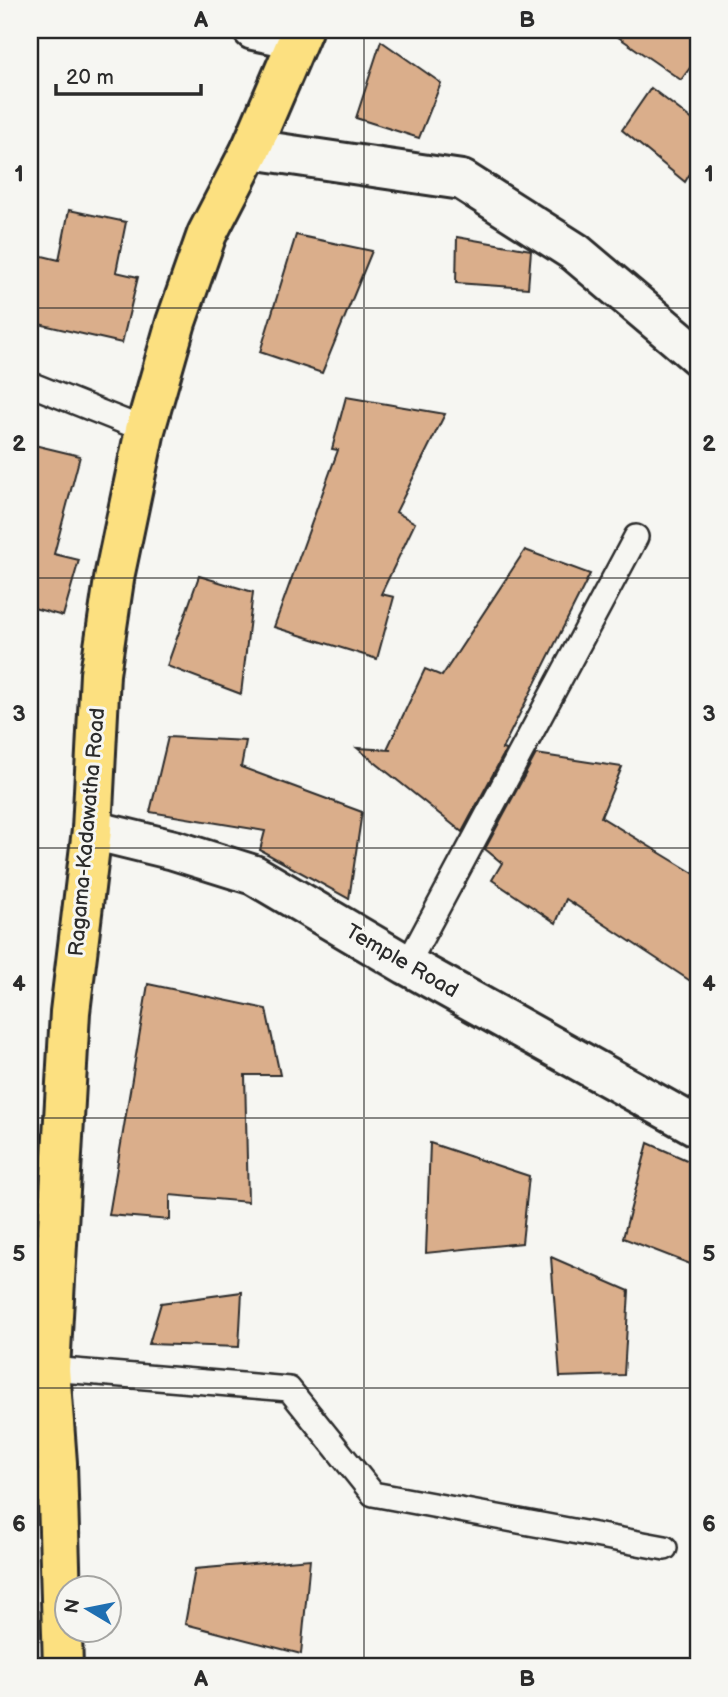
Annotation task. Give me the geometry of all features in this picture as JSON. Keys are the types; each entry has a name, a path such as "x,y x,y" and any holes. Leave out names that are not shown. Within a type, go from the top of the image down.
{"main road":[{"name":"Ragama-Kadawatha Road","path":"63,1667 57,1463 50,1369 70,1012 92,830 100,674 115,573 145,430 176,322 207,234 251,149 299,34"}],"street":[{"path":"253,30 299,34"},
{"path":"251,149 462,180 575,252 698,356"},
{"name":"Temple Road","path":"92,830 174,850 254,875 407,965 698,1127"}],"lane":[{"path":"30,384 145,430"},
{"path":"407,965 636,537"},
{"path":"50,1369 289,1390 373,1494 665,1548"}],"building":[{"path":"608,30 698,30 698,57 681,80"},
{"path":"381,41 441,83 419,138 356,118"},
{"path":"651,88 698,124 698,160 685,182 622,130"},
{"path":"69,210 126,222 116,272 138,277 122,343 30,322 30,253 59,260"},
{"path":"296,235 372,251 322,373 260,352"},
{"path":"457,237 531,250 528,288 456,283"},
{"path":"346,397 445,414 396,512 415,523 381,594 394,597 377,659 274,627 338,450 332,449"},
{"path":"30,444 80,456 54,554 79,560 63,616 30,607"},
{"path":"525,550 590,574 502,749 506,750 462,832 357,748 391,750 387,749 425,669 442,676"},
{"path":"199,576 253,592 241,694 167,666"},
{"path":"168,737 246,741 241,767 362,812 349,899 260,850 265,831 150,812"},
{"path":"536,754 622,767 601,817 698,876 698,986 566,899 556,923 492,880 502,863 485,849"},
{"path":"148,984 266,1009 280,1075 245,1075 248,1202 170,1195 170,1220 109,1215"},
{"path":"430,1143 529,1176 522,1243 426,1253"},
{"path":"648,1143 698,1165 698,1267 623,1238"},
{"path":"551,1257 629,1291 624,1375 560,1377"},
{"path":"242,1292 239,1347 149,1344 161,1303"},
{"path":"310,1559 301,1654 185,1624 195,1569"}]}
